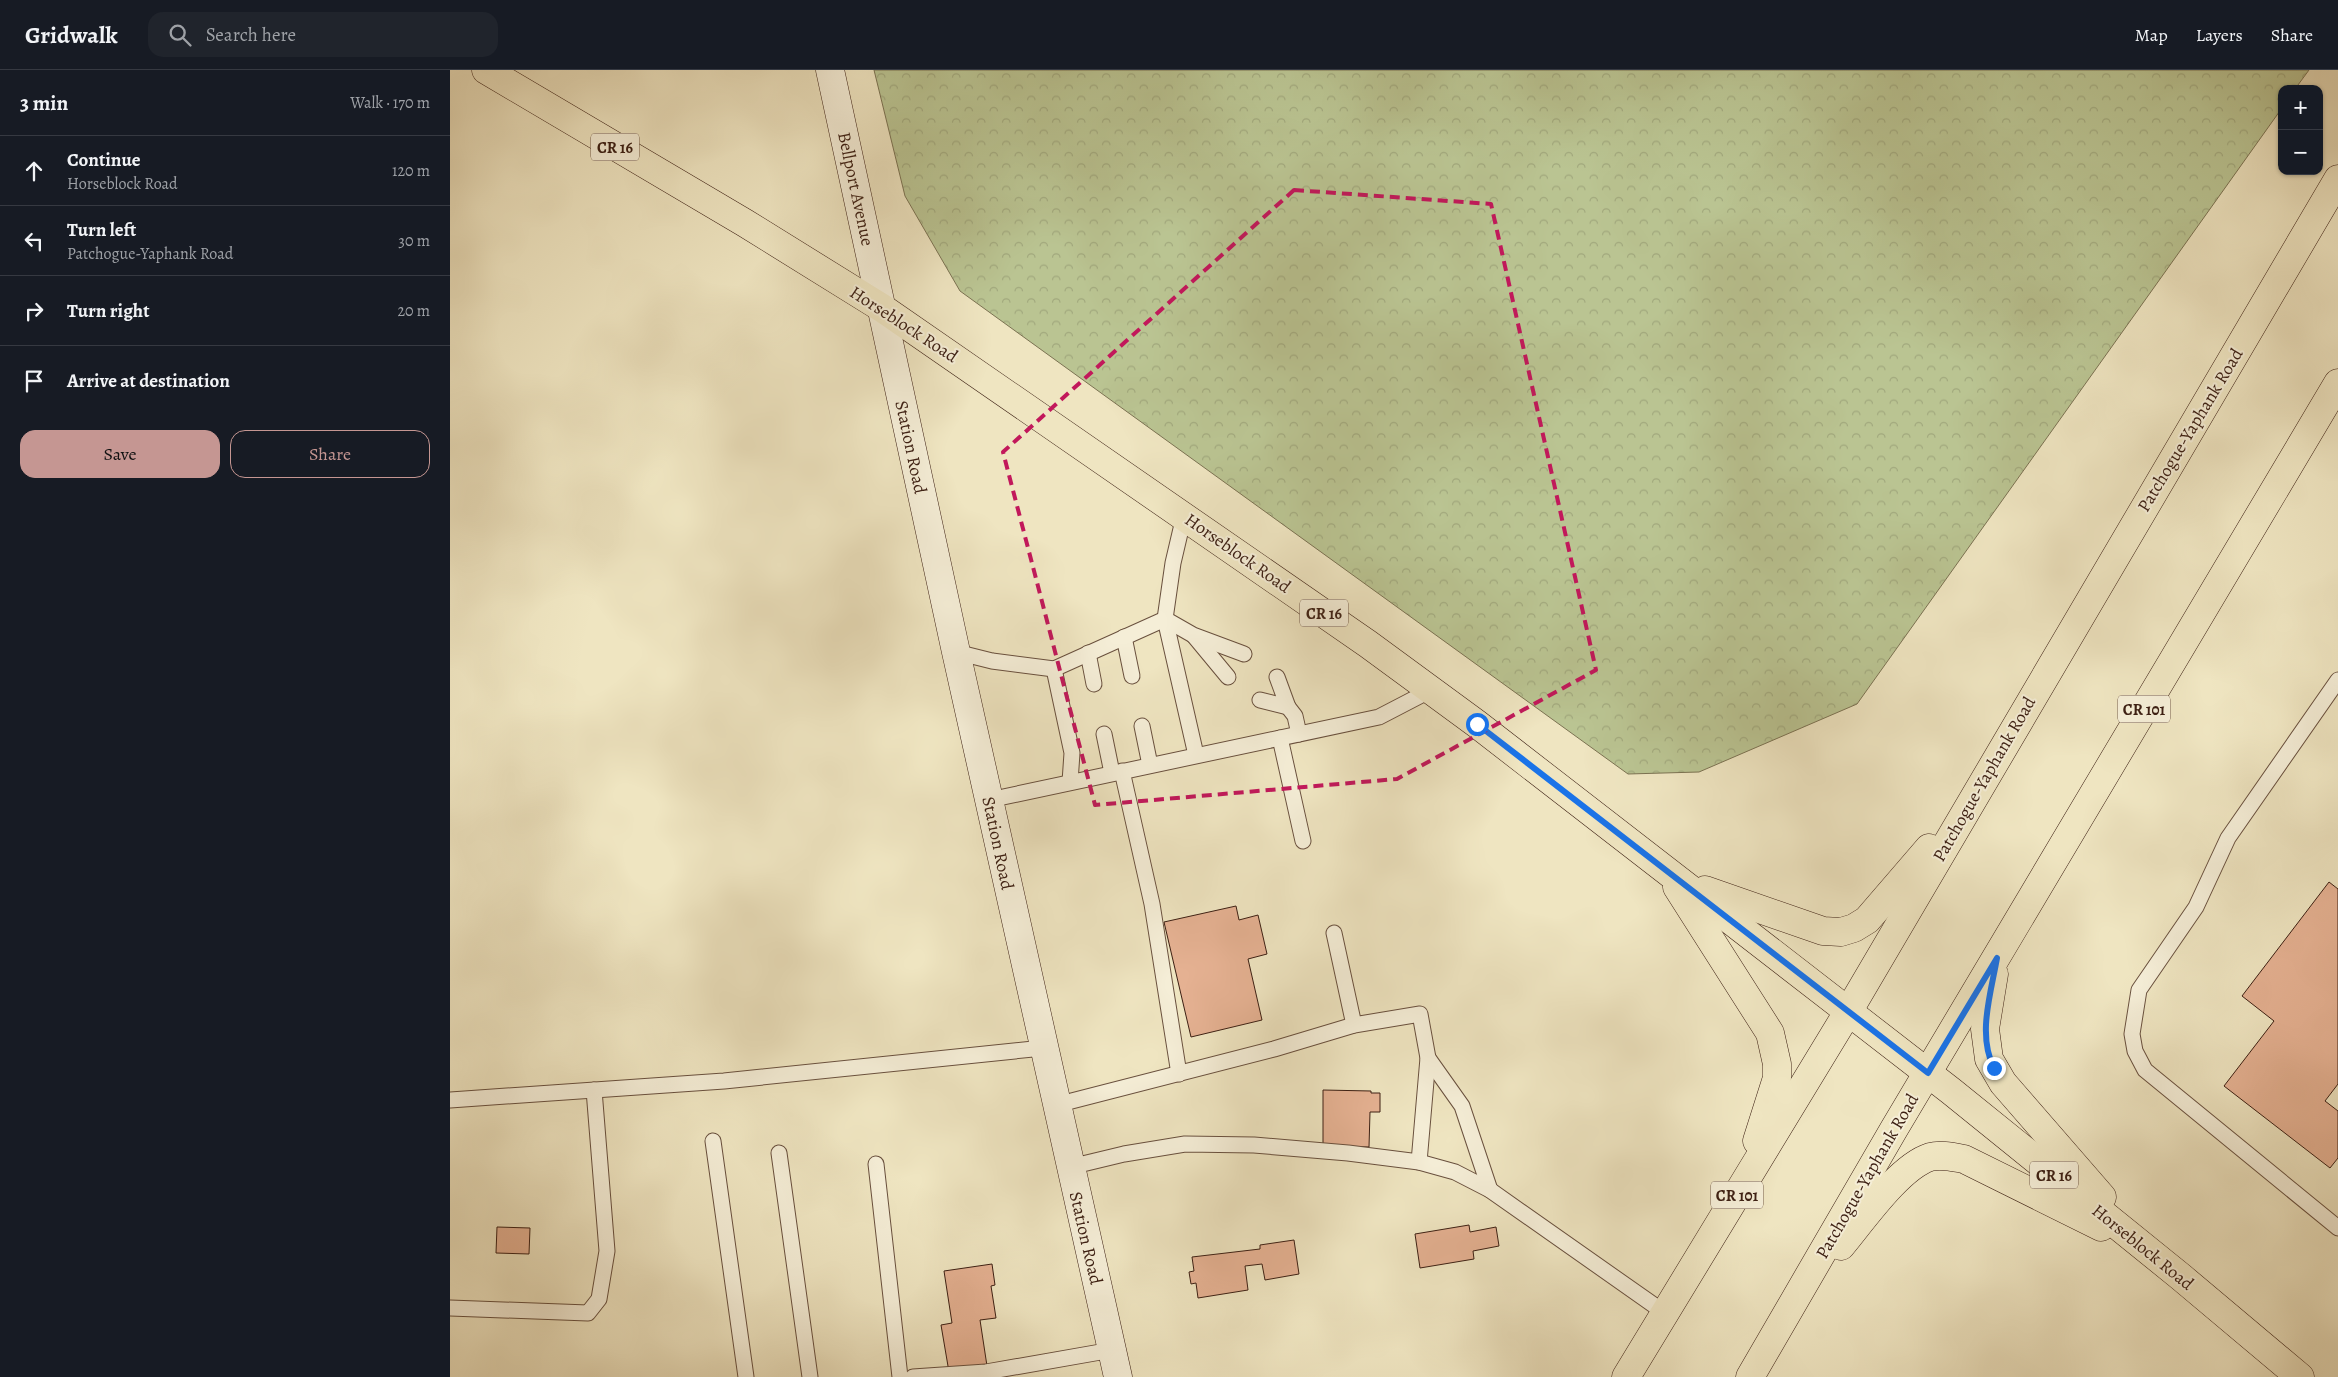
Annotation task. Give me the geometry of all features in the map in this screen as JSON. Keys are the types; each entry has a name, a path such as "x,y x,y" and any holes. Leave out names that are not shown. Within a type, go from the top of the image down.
{"main road":[{"name":"Horseblock Road","path":"486,70 745,223 882,308 1184,516 1431,690 1674,875 1928,1073 2147,1250 2300,1377"},
{"name":"Bellport Avenue","path":"830,70 882,308"},
{"name":"Patchogue-Yaphank Road","path":"1626,1377 1848,1012 1975,793 2338,179"},
{"name":"Station Road","path":"882,308 1043,1048 1118,1377"},
{"name":"Patchogue-Yaphank Road","path":"1750,1377 1928,1073 2338,383"},
{"path":"1674,875 1823,931 1841,932 1854,928 1867,920 1975,793"},
{"path":"1674,875 1770,1033 1775,1050 1777,1078 1744,1182"},
{"path":"1997,958 1985,1029 1990,1059 2004,1083 2147,1250"},
{"path":"1793,1302 1903,1173 1920,1161 1932,1157 1947,1156 1964,1159 2147,1250"}],"lane":[{"path":"1184,516 1173,563 1165,618 1196,755"},
{"path":"1165,618 1194,635 1244,654"},
{"path":"956,652 992,661 1054,669 1165,618"},
{"path":"1194,635 1228,677"},
{"path":"1124,637 1132,676"},
{"path":"1088,653 1094,684"},
{"path":"1054,669 1072,753 1070,782"},
{"path":"1277,677 1288,707 1295,716 1299,734"},
{"path":"2338,680 2228,838 2196,907 2140,990 2132,1034 2136,1051 2145,1070 2338,1228"},
{"path":"989,800 1379,717 1431,690"},
{"path":"1260,700 1288,707"},
{"path":"1142,726 1150,765"},
{"path":"1104,734 1117,772 1152,904 1179,1074"},
{"path":"1280,738 1303,841"},
{"path":"1334,933 1354,1025"},
{"path":"1056,1105 1274,1050 1354,1025 1420,1014 1428,1058 1418,1162"},
{"path":"450,1100 724,1081 1043,1048"},
{"path":"1428,1058 1462,1106 1490,1190"},
{"path":"450,1308 588,1313 599,1299 607,1251 594,1090"},
{"path":"713,1141 746,1377"},
{"path":"1070,1167 1124,1154 1185,1144 1254,1145 1348,1153 1418,1162 1455,1172 1490,1190 1665,1314"},
{"path":"779,1154 810,1377"},
{"path":"876,1164 900,1377"},
{"path":"913,1377 986,1372 1112,1350"}],"highlighted area":[{"path":"1294,190 1491,204 1596,670 1397,779 1095,805 1003,452"}],"green space":[{"path":"874,70 2309,70 2298,85 2278,85 2278,114 1857,704 1699,772 1628,774 960,291 905,196"}],"building":[{"path":"2329,882 2338,889 2338,1084 2325,1101 2338,1111 2338,1158 2330,1168 2224,1086 2274,1021 2242,996"},
{"path":"1236,906 1239,920 1258,915 1267,954 1248,959 1262,1020 1191,1037 1164,922"},
{"path":"1323,1090 1371,1091 1371,1093 1380,1093 1380,1112 1370,1112 1369,1147 1323,1146"},
{"path":"1469,1225 1470,1232 1496,1227 1499,1246 1473,1251 1474,1259 1420,1268 1415,1234"},
{"path":"497,1227 530,1228 529,1254 496,1253"},
{"path":"1294,1240 1299,1274 1265,1280 1262,1264 1245,1266 1248,1290 1198,1298 1196,1283 1191,1284 1189,1272 1194,1271 1192,1257 1260,1249 1260,1245"},
{"path":"992,1264 995,1285 991,1286 996,1318 980,1320 987,1366 949,1372 941,1325 952,1323 944,1271"}],"route":[{"path":"1477,724 1928,1073 1997,958 1985,1029 1987,1046 1994,1068"}]}
